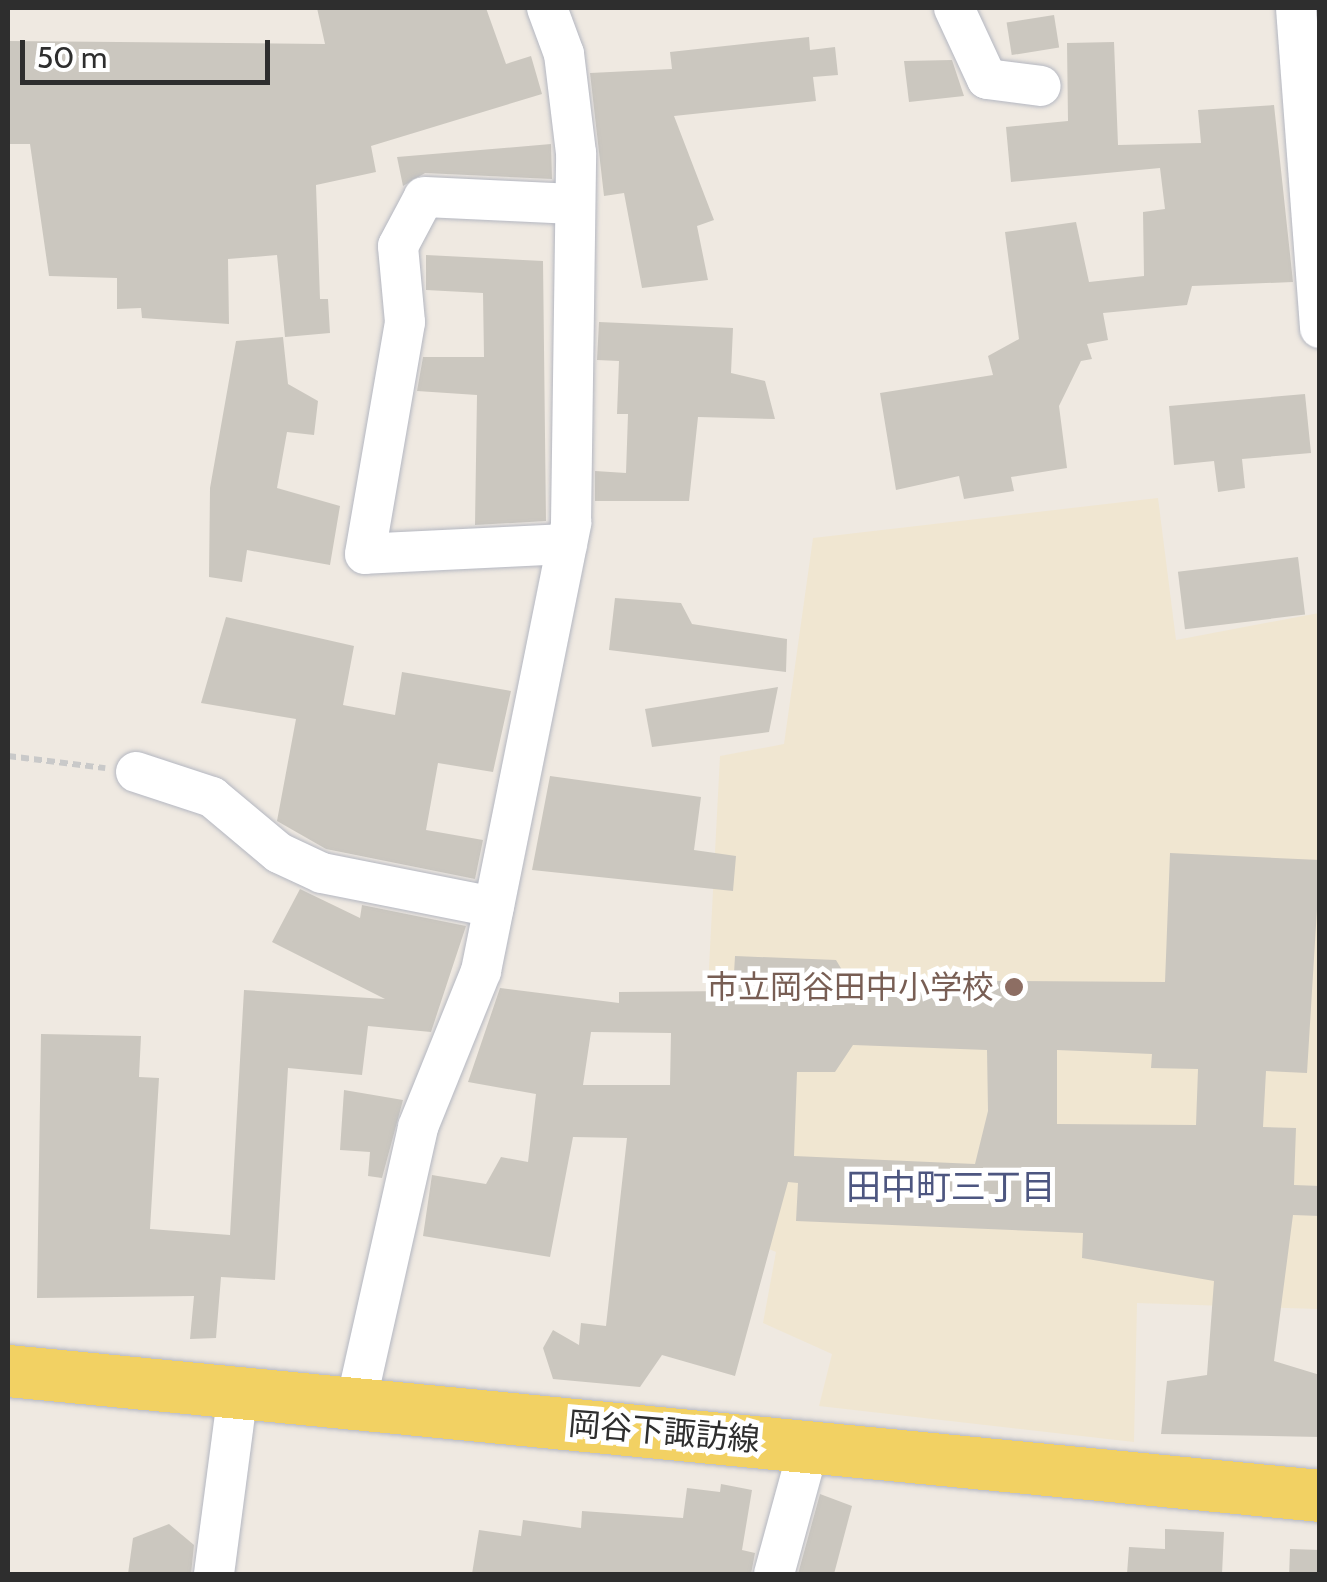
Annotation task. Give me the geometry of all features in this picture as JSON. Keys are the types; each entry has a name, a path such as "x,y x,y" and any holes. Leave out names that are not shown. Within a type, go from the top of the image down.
{"main road":[{"name":"岡谷下諏訪線","path":"8,1371 1320,1496"}],"street":[{"path":"356,1404 418,1126 481,971 567,544 575,204 564,54 547,8"},
{"path":"954,8 987,78 1041,86"},
{"path":"1296,8 1320,328"},
{"path":"567,544 365,554 404,322 398,246 424,197 575,204"},
{"path":"136,772 212,797 279,853 322,873 494,906"},
{"path":"214,1574 238,1392"},
{"path":"774,1574 809,1446"}],"path":[{"path":"8,756 136,772"}],"shaded area":[{"name":"市立岡谷田中小学校","path":"1158,498 1176,640 1319,613 1319,1309 1137,1303 1134,1442 819,1406 832,1354 763,1323 776,1252 696,1218 720,756 784,744 813,538"}],"building":[{"path":"317,8 486,8 506,64 531,56 542,94 371,146 376,172 316,185 320,299 328,299 330,333 285,337 277,255 228,259 229,324 142,318 141,308 117,309 117,278 49,276 30,144 8,144 8,41 325,44"},
{"path":"1054,15 1059,48 1012,55 1007,23"},
{"path":"809,37 810,50 835,47 838,75 813,77 816,101 674,116 714,220 697,226 708,280 642,288 624,193 604,196 590,73 672,69 670,52"},
{"path":"1114,42 1118,145 1201,143 1198,110 1274,105 1293,282 1192,286 1187,305 1103,313 1108,340 1087,344 1092,359 1081,361 1059,406 1067,468 1011,477 1014,491 964,499 959,476 896,490 880,393 993,375 988,356 1019,339 1005,232 1076,222 1089,282 1144,276 1143,212 1165,209 1160,168 1011,182 1006,127 1068,121 1067,43"},
{"path":"952,60 964,96 909,102 904,61"},
{"path":"551,144 552,179 425,173 403,186 397,157"},
{"path":"426,255 543,261 546,521 475,525 477,395 417,391 423,357 484,357 483,293 426,290"},
{"path":"599,322 733,328 731,373 765,381 775,419 698,417 689,501 595,501 595,471 626,473 628,414 617,414 619,361 597,360"},
{"path":"283,337 288,384 318,401 314,435 287,432 277,488 340,506 330,565 247,550 242,582 209,577 210,488 236,341"},
{"path":"1305,394 1311,453 1242,459 1245,488 1218,492 1214,461 1174,465 1169,406"},
{"path":"1298,557 1305,615 1185,629 1178,572"},
{"path":"615,598 681,603 692,624 787,639 786,672 609,650"},
{"path":"226,617 354,646 343,705 395,715 402,672 511,691 493,772 438,763 426,830 483,840 475,879 326,849 277,821 296,719 201,703"},
{"path":"778,687 769,732 652,747 645,709"},
{"path":"550,776 701,797 694,850 736,856 733,891 532,870"},
{"path":"1170,853 1320,860 1307,1073 1266,1071 1263,1127 1296,1128 1294,1185 1320,1186 1320,1216 1293,1215 1274,1361 1320,1375 1320,1437 1161,1434 1167,1381 1207,1375 1214,1281 1082,1258 1083,1233 796,1221 798,1183 788,1182 735,1376 662,1355 640,1387 553,1379 543,1348 553,1330 579,1345 581,1323 606,1326 627,1138 573,1137 550,1257 423,1236 432,1175 486,1184 501,1157 528,1162 536,1094 468,1082 500,988 619,1003 619,992 733,991 735,956 836,960 848,980 1165,982","holes":["591,1032 671,1033 670,1085 583,1085","853,1045 987,1050 988,1111 975,1164 794,1156 797,1072 835,1072","1057,1050 1152,1054 1151,1068 1198,1069 1196,1125 1057,1124"]},
{"path":"300,889 360,918 362,905 466,926 431,1032 368,1026 362,1075 288,1068 275,1280 221,1277 216,1338 190,1339 194,1296 37,1298 41,1034 141,1036 139,1077 159,1078 150,1229 230,1235 244,990 385,999 272,942"},
{"path":"344,1090 403,1100 382,1178 368,1176 370,1152 340,1150"},
{"path":"721,1484 752,1490 742,1550 755,1553 751,1574 472,1574 479,1530 521,1536 523,1520 581,1528 582,1511 683,1518 687,1488 720,1492"},
{"path":"820,1494 852,1506 834,1574 798,1574"},
{"path":"169,1524 194,1545 191,1574 128,1574 133,1538"},
{"path":"1165,1529 1224,1532 1222,1574 1127,1574 1129,1547 1165,1549"},
{"path":"1290,1549 1320,1550 1319,1574 1289,1574"}],"place":[{"name":"市立岡谷田中小学校","path":"1014,987"}],"district":[{"name":"田中町三丁目","path":"951,1187"}]}
